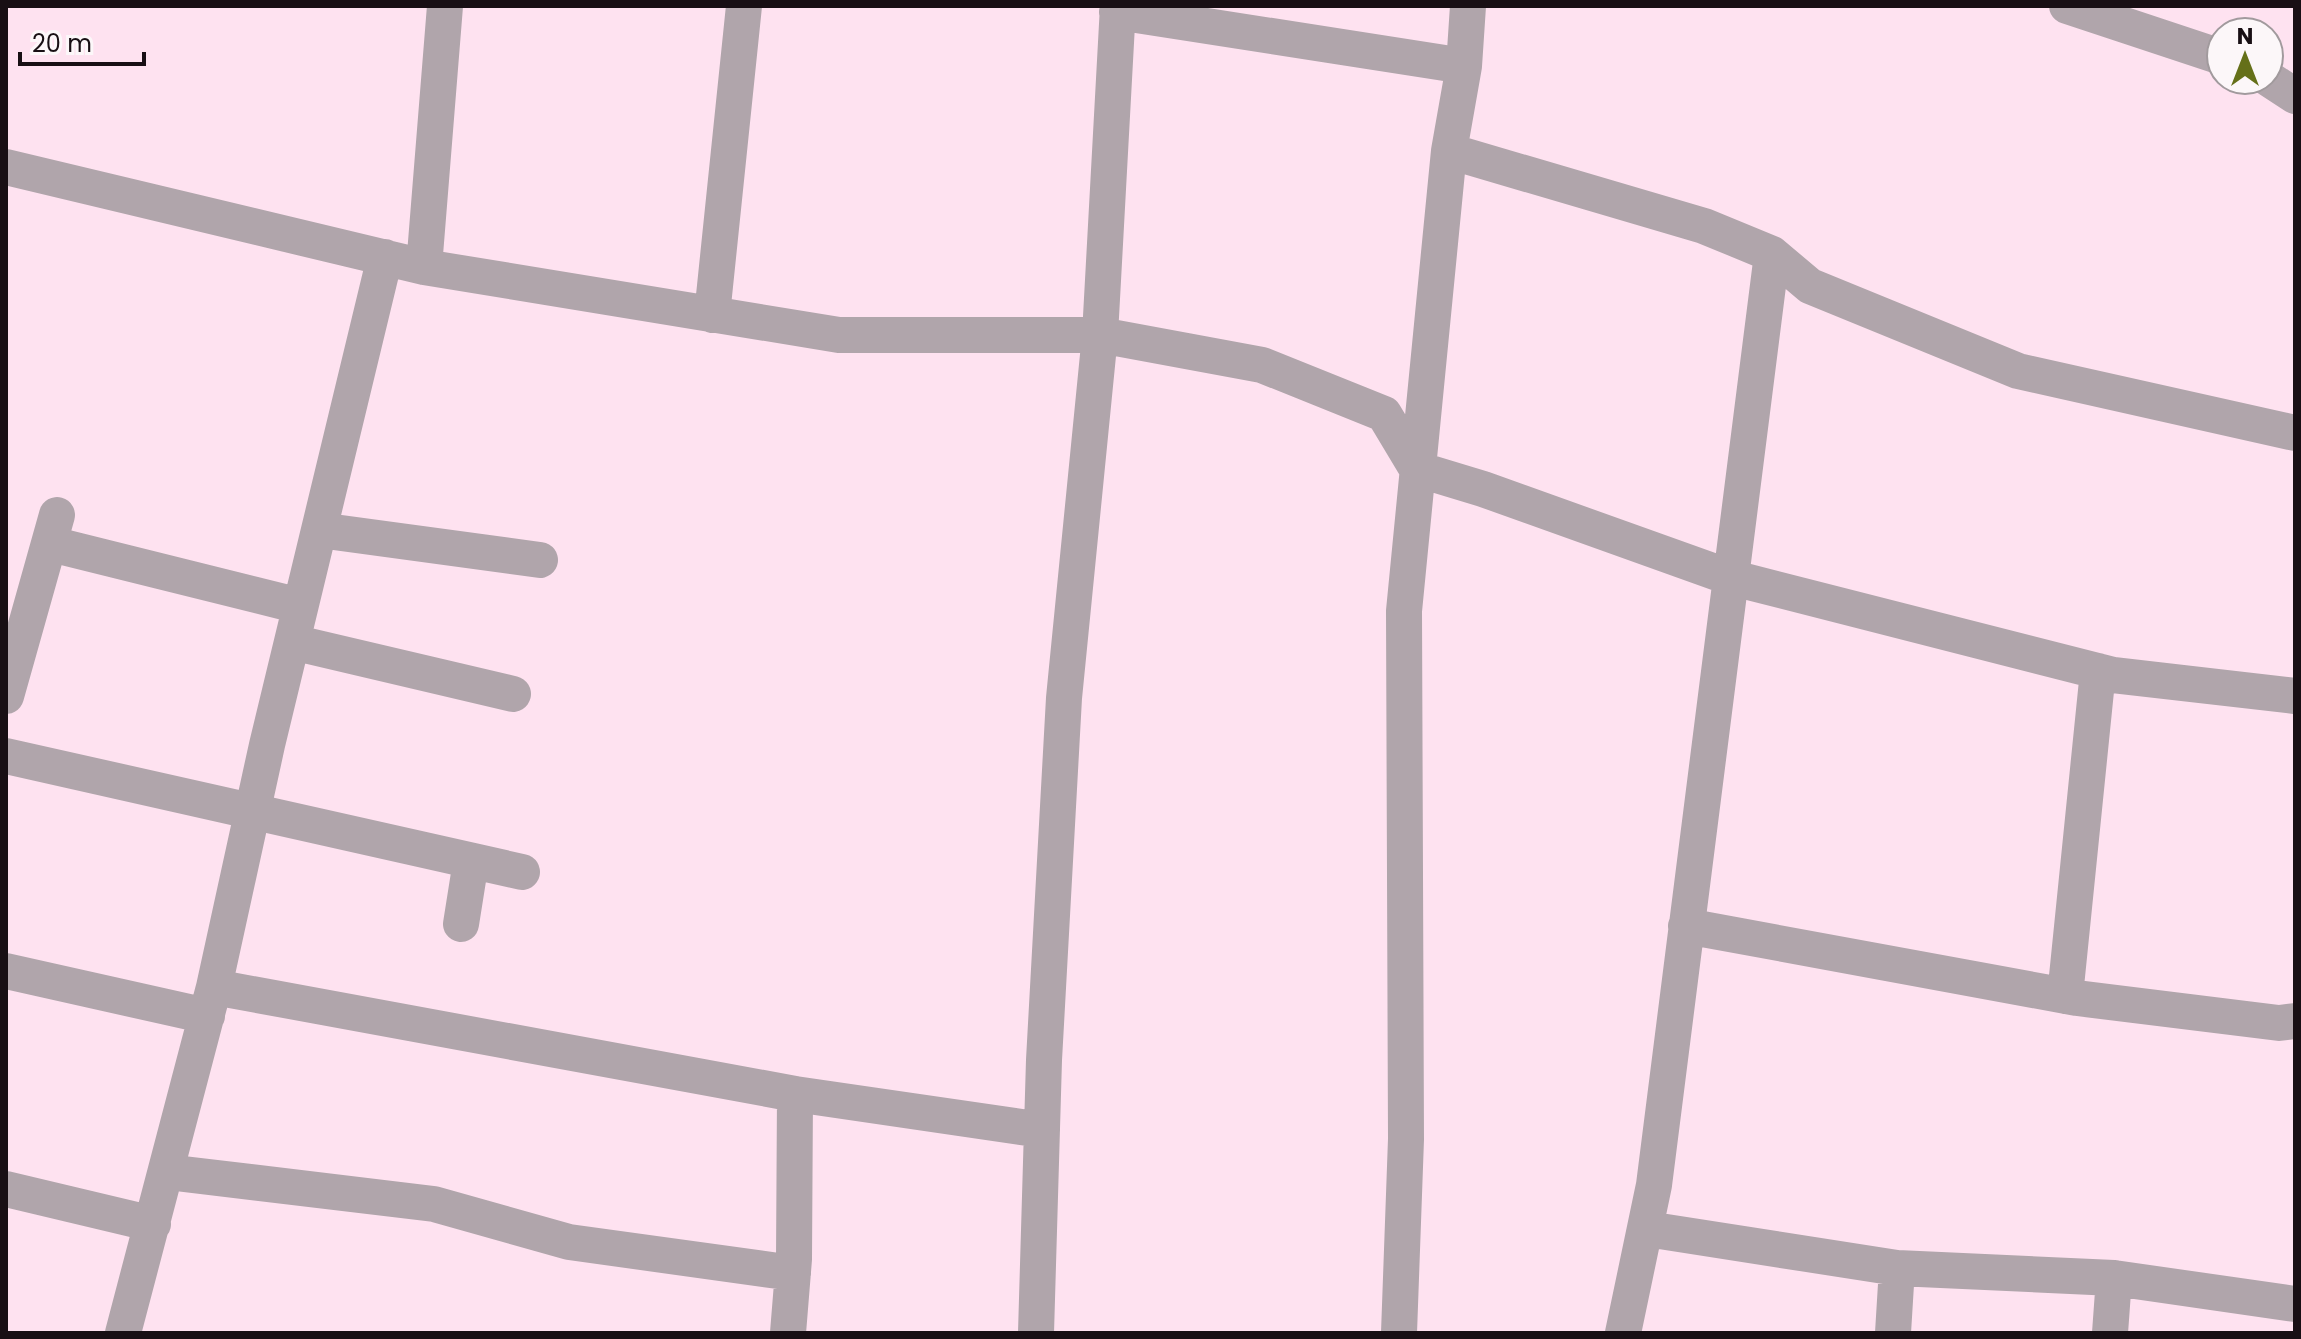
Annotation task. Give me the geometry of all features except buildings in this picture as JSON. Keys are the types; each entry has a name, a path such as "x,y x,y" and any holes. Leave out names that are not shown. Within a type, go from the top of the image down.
{"street":[{"path":"424,267 445,6"},
{"path":"712,315 744,6"},
{"path":"1399,1333 1406,1139 1404,611 1449,151 1464,66 1468,6"},
{"path":"2067,6 2205,52"},
{"path":"1036,1333 1042,1130 1064,698 1100,335 1118,9 1464,66"},
{"path":"1449,151 1704,226 1772,254 1810,286 2018,371 2295,433"},
{"path":"6,167 424,267 712,315 839,335 1100,335 1262,365 1384,414 1417,469 1483,489 1729,577 2098,671 2295,696"},
{"path":"1623,1333 1647,1229 1772,254"},
{"path":"123,1333 211,1001 300,606 385,257"},
{"path":"8,679 54,530 300,606"},
{"path":"319,530 540,560"},
{"path":"292,642 513,694"},
{"path":"2065,996 2098,671"},
{"path":"6,756 522,872"},
{"path":"461,924 471,861"},
{"path":"1686,926 2065,996 2279,1023 2295,1021"},
{"path":"6,971 1042,1130"},
{"path":"788,1333 793,1273 795,1094"},
{"path":"167,1172 434,1204 569,1242 793,1273"},
{"path":"6,1189 153,1224"},
{"path":"1647,1229 1897,1268 2114,1278 2295,1304"},
{"path":"1893,1333 1897,1268"},
{"path":"2110,1333 2114,1278"}]}
